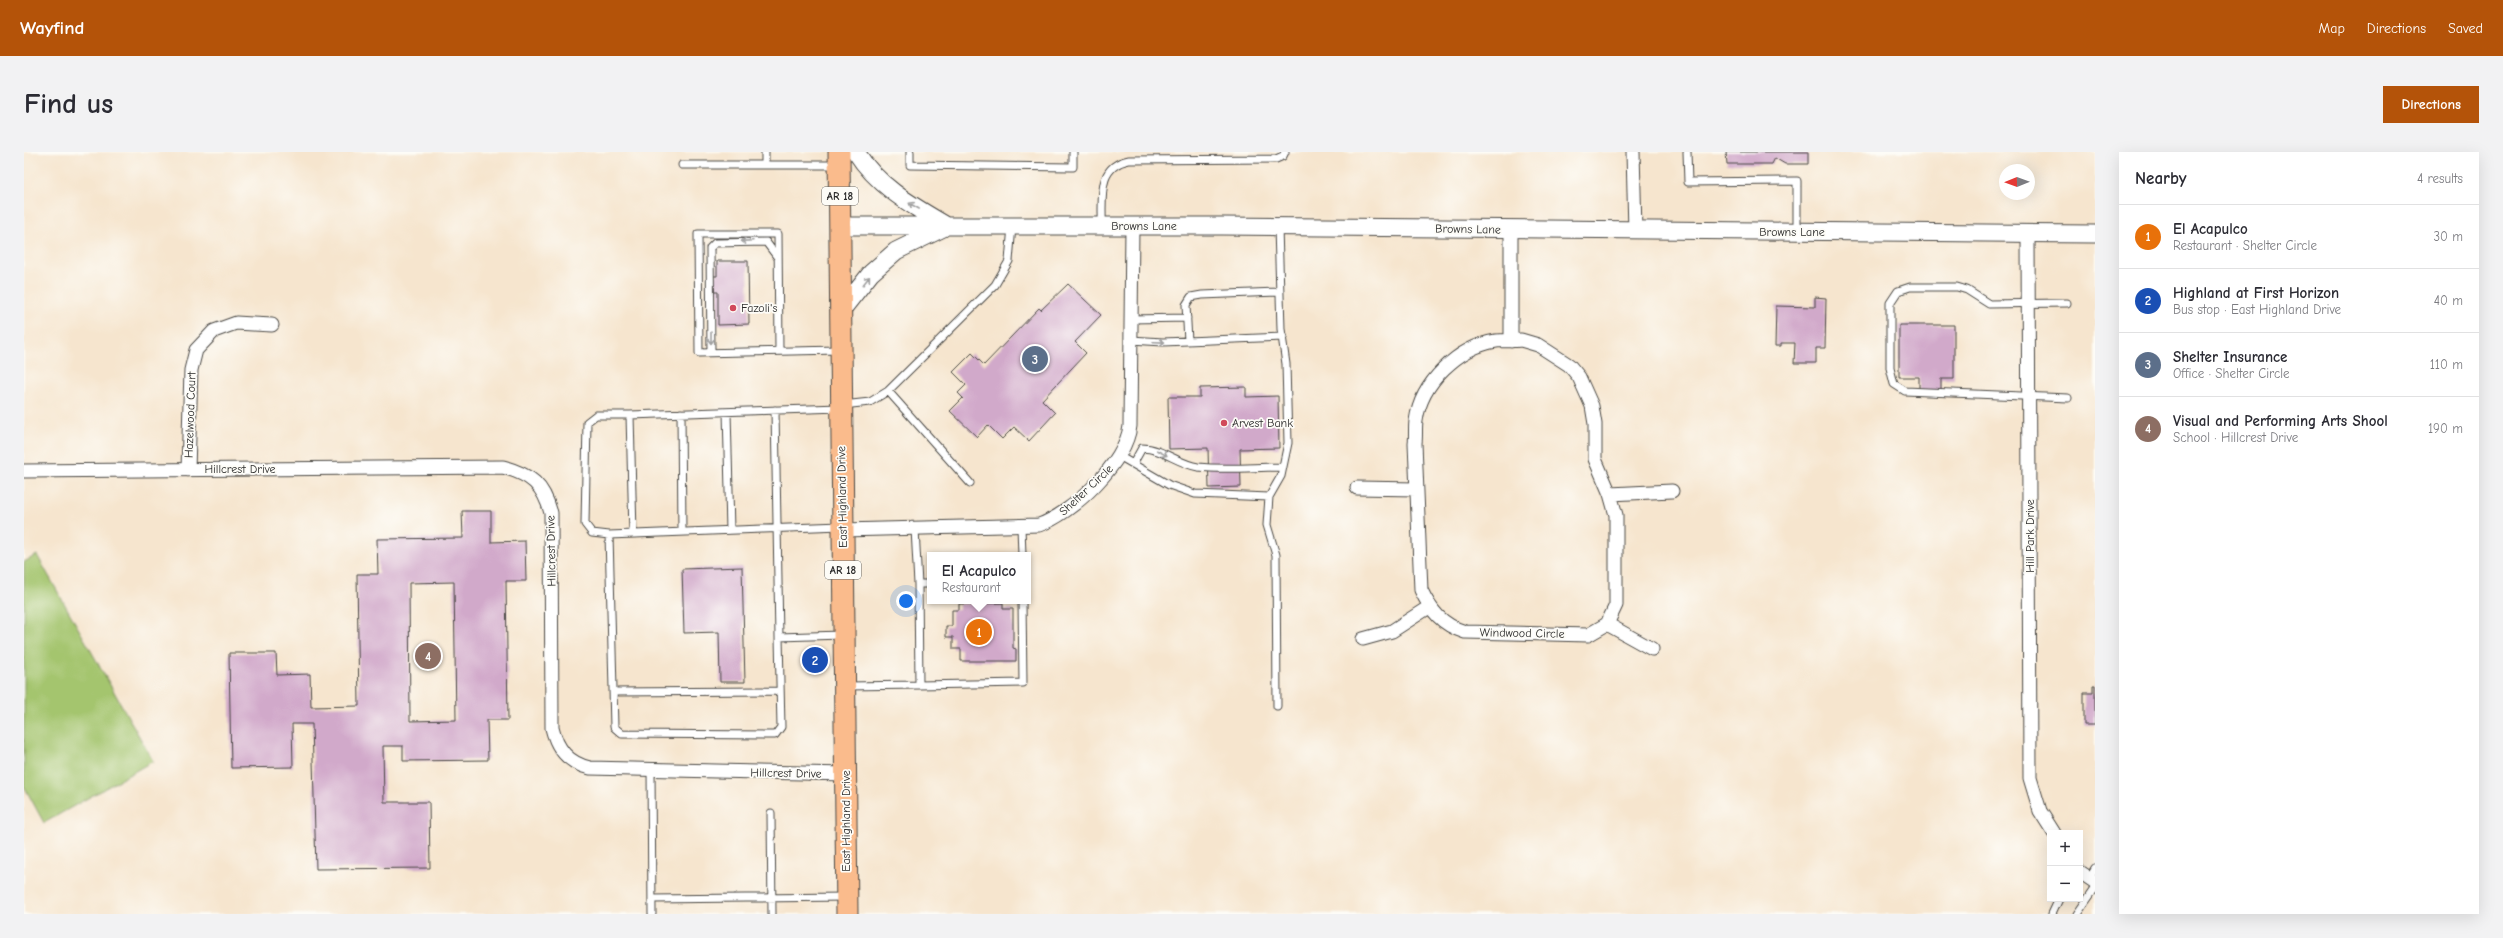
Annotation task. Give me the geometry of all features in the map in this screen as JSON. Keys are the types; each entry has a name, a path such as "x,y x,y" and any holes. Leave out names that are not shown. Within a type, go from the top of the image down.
{"main road":[{"name":"East Highland Drive","path":"839,159 847,905"}],"street":[{"path":"856,152 877,178 903,200 947,226"},
{"path":"1633,152 1635,231"},
{"name":"Browns Lane","path":"840,226 1132,226 2095,234"},
{"path":"841,311 871,274 896,251 947,226"},
{"name":"Shelter Circle","path":"843,528 1021,527 1050,521 1066,511 1110,470 1124,448 1130,426 1132,226"},
{"path":"1511,230 1511,341"},
{"name":"Hill Park Drive","path":"2028,234 2030,778 2040,811 2052,830"},
{"name":"Hazelwood Court","path":"188,470 191,370 196,350 209,334 229,326 236,324 272,325"},
{"name":"Windwood Circle","path":"1511,341 1538,345 1569,365 1579,377 1592,406 1595,424 1595,459 1610,494 1616,515 1616,605 1607,624 1588,635 1465,632 1453,628 1443,622 1429,607 1419,580 1416,489 1416,421 1429,388 1441,371 1464,353 1483,344 1511,341"},
{"name":"Hillcrest Drive","path":"24,471 503,467 521,472 536,482 546,497 551,513 552,728 555,738 564,753 577,765 590,768 846,774"},
{"path":"1357,488 1416,489"},
{"path":"1610,494 1672,491"},
{"path":"1363,639 1392,631 1429,607"},
{"path":"1607,624 1652,649"}],"lane":[{"path":"765,165 766,152"},
{"path":"910,152 910,165 1074,167 1073,152"},
{"path":"1102,226 1103,190 1107,171 1118,162 1129,160 1276,158 1284,156 1285,152"},
{"path":"1687,152 1688,182 1797,181 1797,232"},
{"path":"682,165 765,165 839,159"},
{"path":"843,528 779,528 609,535 592,533 585,524 587,422 596,415 776,410 842,406 870,402 888,391 995,285 1009,261 1012,226"},
{"path":"1277,706 1276,555 1267,525 1269,497 1281,476 1288,443 1286,364 1282,337 1278,227"},
{"path":"779,351 778,234 698,234 699,353 842,350"},
{"path":"711,352 710,248 715,243 766,242 778,258"},
{"path":"2067,303 1989,304 1967,290 1957,287 1910,287 1898,291 1890,303 1890,368 1894,384 1905,391 2068,398"},
{"path":"1188,341 1186,305 1191,297 1202,295 1280,292"},
{"path":"1131,319 1187,318"},
{"path":"1131,340 1188,341 1282,337"},
{"path":"888,391 970,483"},
{"path":"609,535 614,727 622,734 775,735 781,727 776,410"},
{"path":"727,412 730,530"},
{"path":"681,413 682,532"},
{"path":"630,415 633,534"},
{"path":"1133,464 1142,448 1153,448 1171,458 1198,466 1283,467"},
{"path":"1119,456 1169,485 1195,494 1269,497"},
{"path":"1021,527 1022,552"},
{"path":"915,528 918,584 919,685"},
{"path":"918,584 927,584"},
{"path":"845,686 1023,683 1022,604"},
{"path":"779,637 844,635"},
{"path":"613,692 780,691"},
{"path":"651,769 652,914"},
{"path":"772,813 772,914"},
{"path":"2077,914 2091,878"},
{"path":"652,900 772,897 847,905"},
{"path":"2052,914 2058,902"}],"green space":[{"path":"37,555 153,761 44,823 24,786 24,562"}],"building":[{"path":"1726,152 1808,152 1808,164 1785,164 1775,158 1772,164 1727,164"},
{"name":"Fazoli's","path":"717,261 748,261 749,324 718,325 718,292 712,292 712,276 717,276"},
{"path":"1068,284 1101,315 1075,342 1086,353 1042,400 1055,413 1029,441 1014,427 1002,439 988,425 977,437 950,411 963,398 958,393 966,385 953,372 972,353 984,365 1039,308 1041,310"},
{"path":"1815,297 1826,298 1825,348 1816,348 1816,363 1794,363 1795,343 1781,343 1781,346 1775,346 1776,306 1815,307"},
{"path":"1899,325 1954,325 1954,379 1941,379 1941,395 1919,395 1919,377 1899,377"},
{"name":"Arvest Bank","path":"1246,387 1246,397 1278,396 1279,448 1240,449 1241,487 1209,488 1208,448 1169,449 1168,397 1200,397 1200,388"},
{"path":"462,511 491,511 491,542 525,541 526,581 506,581 508,720 487,720 488,760 403,761 403,746 383,746 384,802 429,802 430,868 316,869 312,724 292,724 293,767 231,768 229,653 276,653 277,675 310,674 311,707 359,706 357,574 378,574 377,539 463,538","holes":["454,582 456,720 410,721 409,583"]},
{"path":"742,567 745,682 720,682 719,632 684,633 682,569"},
{"path":"959,604 1003,604 1003,609 1013,609 1013,648 1016,649 1016,661 961,661 961,649 953,649 953,637 946,637 946,626 952,626 952,610 959,610"},
{"path":"2093,686 2095,686 2095,725 2084,725 2084,693 2093,693"}],"place":[{"name":"Fazoli's","path":"733,308"},
{"name":"Shelter Insurance","path":"1035,359"},
{"name":"Arvest Bank","path":"1224,423"},
{"name":"El Acapulco","path":"979,632"},
{"name":"Visual and Performing Arts Shool","path":"428,656"},
{"name":"Highland at First Horizon","path":"815,660"}]}
